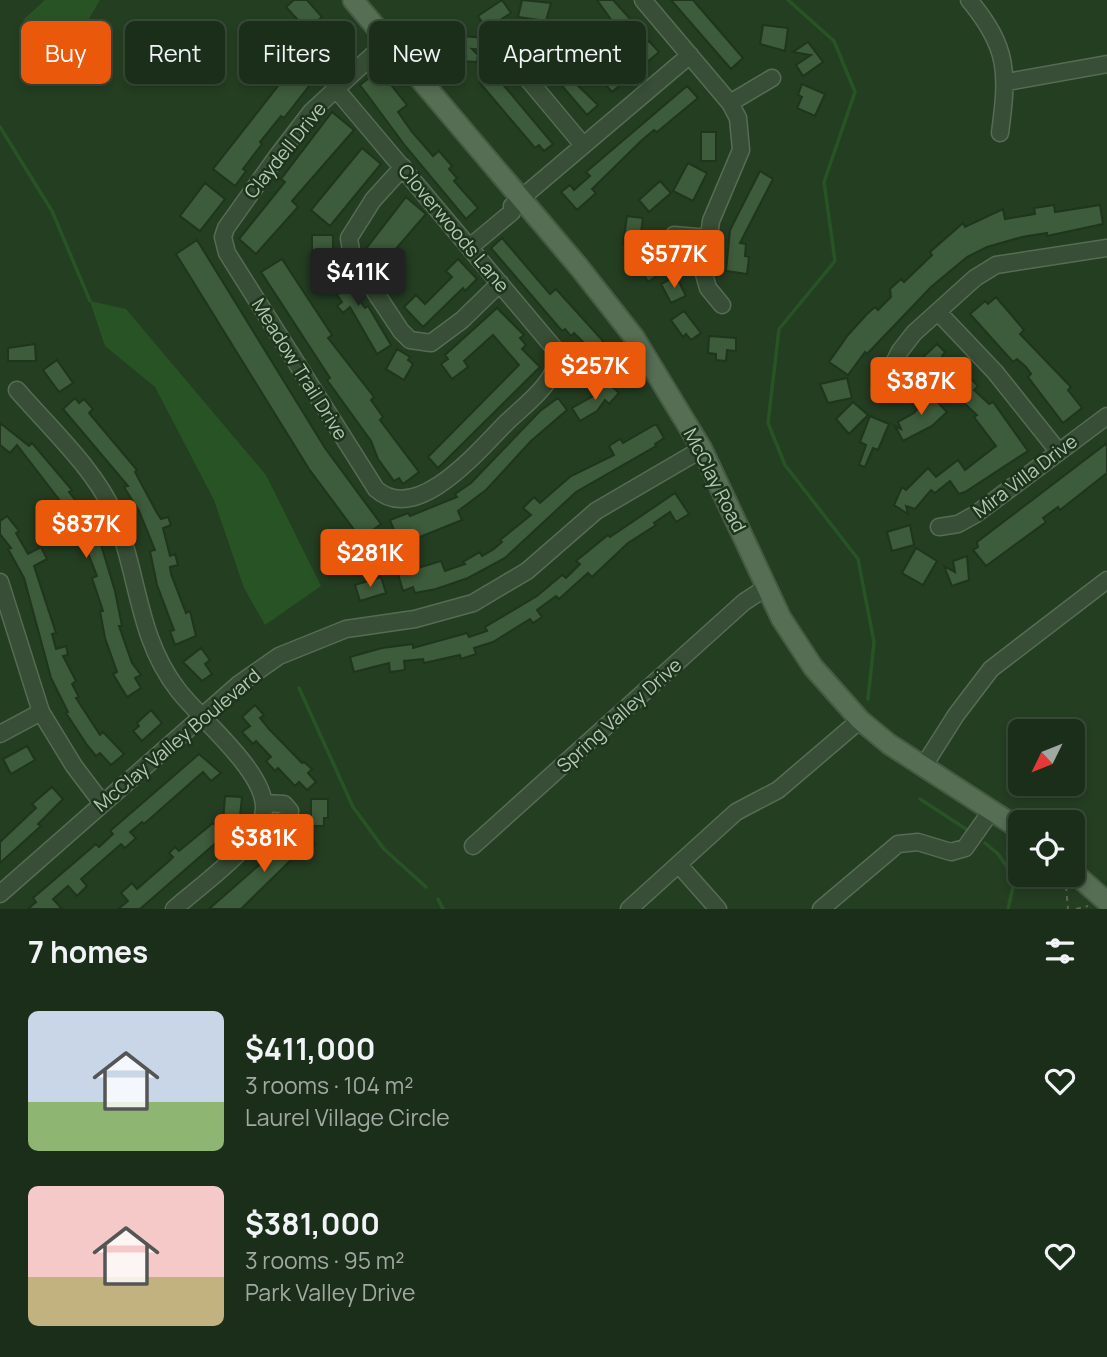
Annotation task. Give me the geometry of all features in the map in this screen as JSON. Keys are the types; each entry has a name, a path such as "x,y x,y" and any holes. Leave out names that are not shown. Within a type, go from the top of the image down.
{"main road":[{"name":"McClay Road","path":"354,0 371,21"},
{"name":"McClay Road","path":"422,84 517,202 634,337 702,449 781,618 813,667 860,720 923,767 1008,821"},
{"path":"1081,887 1100,903"}],"street":[{"path":"643,0 730,103 738,118 741,150 717,204 704,274 708,288 722,305"},
{"path":"969,0 987,21 996,38 1007,82 1000,133"},
{"path":"468,244 485,235 512,212 517,202 690,55"},
{"name":"Claydell Drive","path":"223,237 232,217 312,112 369,59"},
{"path":"1007,82 1107,64"},
{"path":"730,103 772,78"},
{"path":"532,84 583,145"},
{"name":"Cloverwoods Lane","path":"336,89 546,337 554,348 555,370"},
{"path":"402,167 373,200 349,238 352,257 401,331 410,340 431,343 452,328 500,283"},
{"path":"674,235 709,238"},
{"name":"Meadow Trail Drive","path":"223,237 226,253 366,475 384,497 406,499 454,476 555,370"},
{"path":"880,390 906,342 975,278 996,265 1107,248"},
{"path":"938,312 995,372 1058,452"},
{"path":"555,370 578,371"},
{"path":"17,390 74,455 110,505 127,548 138,604 155,656 202,718 254,776 263,793 262,822 248,843 174,909"},
{"name":"Mira Villa Drive","path":"939,527 958,524 976,514 1107,416"},
{"name":"McClay Valley Boulevard","path":"0,894 239,684 289,651 346,629 442,613 473,603 527,571 596,511 702,449"},
{"path":"923,767 956,715 991,669 1107,580"},
{"path":"0,582 4,610 41,712 74,766 103,803"},
{"name":"Spring Valley Drive","path":"473,846 744,602 767,587"},
{"path":"0,734 41,712"},
{"path":"629,909 736,812 778,790 860,720"},
{"path":"262,822 278,823 287,818 290,811 284,804 264,803"},
{"path":"821,909 898,844 918,842 951,852 976,837 992,810"},
{"path":"679,865 718,909"}],"path":[{"path":"1068,909 1069,887"},
{"path":"1076,909 1100,903"}],"shaded area":[{"path":"45,0 100,0 88,21 23,20"},
{"path":"90,301 126,309 266,475 321,586 265,625 244,588 214,500 155,387 105,346"}],"building":[{"path":"294,0 307,0 322,17 317,21 299,21 286,7"},
{"path":"502,0 511,13 498,21 481,21 478,16"},
{"path":"522,0 551,3 546,21 518,17"},
{"path":"597,0 613,0 632,21 612,21"},
{"path":"671,0 693,0 743,58 731,69"},
{"path":"763,25 788,28 785,51 760,44"},
{"path":"465,36 479,37 479,50 472,49 478,55 477,62 465,61"},
{"path":"649,41 659,52 646,63 646,43"},
{"path":"808,42 823,62 803,76 796,65 811,55 793,52"},
{"path":"369,78 369,84 390,84 407,105 398,112 433,156 439,151 452,166 449,169 457,178 454,181 478,208 466,219 406,147 360,85"},
{"path":"280,84 311,84 284,118 281,116 260,142 262,144 243,169 246,171 235,186 213,169"},
{"path":"481,84 502,84 553,144 544,151 539,145 535,148"},
{"path":"560,84 576,84 598,105 587,115"},
{"path":"605,84 621,84 612,92"},
{"path":"802,84 825,94 815,116 797,108 802,97 798,95"},
{"path":"687,86 698,98 657,132 654,130 641,141 592,189 596,193 577,210 561,192 570,185 574,190 590,176 586,172"},
{"path":"332,112 354,130 292,201 298,207 256,254 239,239 285,182 281,179"},
{"path":"701,132 716,132 716,161 701,161"},
{"path":"362,148 381,164 330,226 311,210"},
{"path":"688,163 707,173 693,201 673,191"},
{"path":"760,171 773,179 740,243 746,244 745,256 749,257 747,274 726,271 730,230"},
{"path":"660,181 671,193 649,212 639,200"},
{"path":"205,183 225,199 200,231 180,216"},
{"path":"406,197 426,214 382,265 365,250"},
{"path":"1054,205 1055,212 1100,205 1103,224 1047,236 1047,233 1022,237 987,247 967,257 931,287 867,354 865,352 848,375 829,362 867,314 875,307 878,310 891,297 890,289 901,279 904,282 932,255 930,252 963,223 965,227 1003,209 1005,219 1035,214 1034,208"},
{"path":"627,216 643,218 639,246 623,244"},
{"path":"312,235 333,235 333,256 312,256"},
{"path":"502,238 550,294 556,289 603,341 593,352 574,333 571,336 565,329 562,331 491,248"},
{"path":"197,240 325,448 381,524 361,539 309,469 176,254"},
{"path":"644,251 661,273 648,282 634,258"},
{"path":"282,259 332,335 328,338 374,397 371,400 383,417 380,420 419,472 403,484 399,478 394,481 378,459 371,441 327,380 330,378 261,272"},
{"path":"458,259 477,279 465,291 463,288 423,327 404,307 416,295 425,304 452,277 446,271"},
{"path":"337,260 360,293 356,296 365,308 368,306 391,345 377,354 350,307 343,313 337,306 342,302 337,295 342,290 325,270"},
{"path":"676,276 686,296 671,303 661,284"},
{"path":"996,297 1024,330 1020,334 1071,387 1068,390 1082,408 1063,423 1028,377 1031,374 1026,367 1017,359 1013,362 970,314 985,301 988,304"},
{"path":"497,308 524,335 520,338 526,345 522,349 540,367 438,468 428,457 519,365 493,335 464,361 468,367 452,379 441,364 448,359 445,355"},
{"path":"684,311 701,333 691,340 686,334 683,337 671,320"},
{"path":"709,336 736,338 736,351 727,350 726,361 716,360 716,354 708,353"},
{"path":"35,344 36,361 8,361 8,348"},
{"path":"937,344 945,352 942,356 978,386 974,390 989,404 993,402 1028,451 965,492 959,494 950,481 935,493 931,490 915,509 906,506 908,514 894,505 902,487 906,490 928,468 936,477 958,460 965,470 996,446 974,417 977,415 919,361"},
{"path":"397,349 410,357 408,360 413,364 404,380 386,369"},
{"path":"611,352 619,369 605,375 597,358"},
{"path":"57,360 73,383 59,392 43,370"},
{"path":"847,378 852,398 828,403 820,384"},
{"path":"607,382 619,393 609,404 605,400 597,411 580,421 572,408 597,394"},
{"path":"926,390 947,412 932,426 903,441 895,426 901,429 898,422 914,413 922,404 917,399"},
{"path":"75,398 79,403 84,399 93,409 89,413 137,470 135,472 161,519 168,517 171,525 163,528 170,556 175,554 178,565 170,567 171,574 186,613 190,611 196,636 175,645 170,631 174,630 157,585 150,551 155,550 139,511 124,487 128,486 63,409"},
{"path":"558,398 567,410 531,441 486,490 458,511 462,520 400,545 390,520 408,513 410,516 457,497 455,494 471,483 540,411"},
{"path":"853,402 868,415 849,434 836,419"},
{"path":"870,416 889,424 878,450 873,448 865,467 859,465 866,445 860,442"},
{"path":"0,423 29,446 32,443 72,490 69,492 95,525 115,591 122,626 119,626 132,663 141,675 135,678 141,688 127,697 113,674 117,672 105,638 100,611 103,611 92,578 97,576 78,528 75,530 61,508 64,506 17,445 10,453 0,445"},
{"path":"656,424 664,438 655,444 656,446 576,492 505,558 468,578 436,589 415,593 413,587 403,591 398,574 441,561 445,571 465,564 463,562 480,552 482,556 494,549 502,542 500,540 531,515 523,508 534,497 540,503 571,476 614,455 609,446 620,439 623,443"},
{"path":"1107,443 1107,473 1060,510 1058,507 1043,518 1046,522 986,566 973,550 978,547 977,542"},
{"path":"675,493 689,514 676,522 670,512 654,523 656,525 628,543 592,577 588,573 559,599 556,596 537,610 542,617 533,623 530,619 493,642 474,648 476,654 461,659 460,655 424,663 423,659 404,661 405,670 390,672 389,663 354,672 350,657 382,648 413,644 413,648 467,633 469,637 487,631 485,627 537,596 562,575 566,578 580,564 576,561 608,535 610,537"},
{"path":"7,516 19,531 16,533 28,554 41,547 47,559 34,566 56,633 52,634 56,649 66,646 68,655 63,656 76,681 72,684 79,697 76,698 100,735 103,732 124,754 111,765 100,753 96,756 87,745 66,713 68,712 51,678 24,578 8,549 11,548 0,534 0,521"},
{"path":"910,525 914,545 892,551 887,532"},
{"path":"916,548 937,561 923,585 902,573"},
{"path":"967,556 969,580 952,586 944,566 955,572 953,561"},
{"path":"381,577 386,593 360,601 355,585"},
{"path":"201,648 210,660 205,664 212,674 202,681 183,662"},
{"path":"255,705 264,715 260,718 269,729 302,763 312,769 308,773 316,782 307,790 299,782 295,786 278,768 275,771 266,761 271,757 256,741 253,744 242,732 250,726 242,717"},
{"path":"151,710 162,723 142,741 133,731 139,726 137,723"},
{"path":"27,746 35,760 11,774 3,759"},
{"path":"199,754 221,773 211,781 203,772 144,824 142,822 130,832 136,838 125,848 121,844 81,879 87,886 77,896 68,886 53,899 62,909 28,909 36,902 33,898 96,844 99,847 113,834 110,831"},
{"path":"52,787 63,799 38,824 41,826 0,863 0,842 36,808 32,804"},
{"path":"225,796 242,797 239,825 223,823"},
{"path":"311,799 328,799 328,818 324,818 324,826 311,826"},
{"path":"213,823 226,834 140,909 118,909 128,901 121,893 132,883 137,889 173,857 169,853 175,847 179,851"},
{"path":"305,832 315,845 299,857 297,854 241,909 209,909 274,852"}],"waterway":[{"path":"788,0 834,41 855,92 824,182 835,261 779,329 768,423 785,465 858,559 874,642 868,699"},
{"path":"0,127 52,211 90,301"},
{"path":"299,688 353,807 384,849 426,887"},
{"path":"920,799 969,831"},
{"path":"985,843 998,854 1015,878 1008,909"},
{"path":"438,899 443,909"}]}
